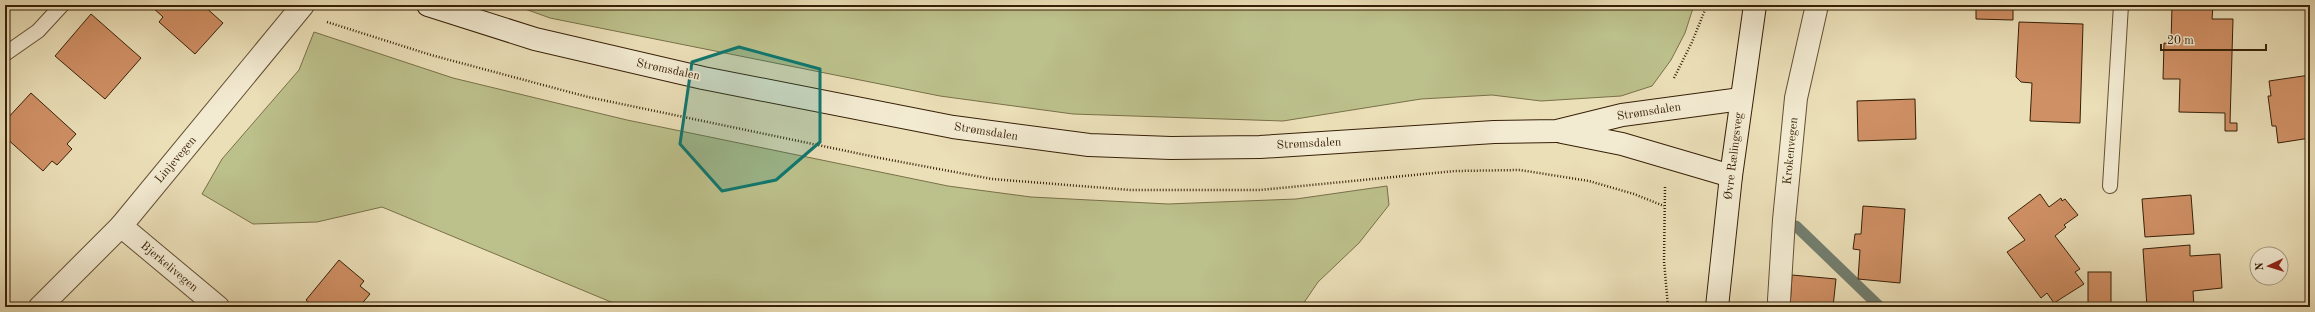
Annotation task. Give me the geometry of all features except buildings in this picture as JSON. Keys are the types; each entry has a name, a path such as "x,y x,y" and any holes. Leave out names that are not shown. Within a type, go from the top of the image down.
{"main road":[{"name":"Linjevegen","path":"40,307 121,226 303,5"},
{"name":"Strømsdalen","path":"428,5 535,39 640,64 918,120 1045,141 1089,145 1164,148 1260,147 1494,132 1557,131 1622,144 1731,176"},
{"name":"Øvre Rælingsveg","path":"1717,307 1731,176 1755,5"},
{"name":"Krokenvegen","path":"1779,300 1784,220 1796,98 1816,5"},
{"name":"Strømsdalen","path":"1557,131 1622,115 1741,99"},
{"name":"Bjerkelivegen","path":"121,226 218,307"}],"lane":[{"path":"5,54 38,31 62,5"},
{"path":"2110,186 2121,5"}],"path":[{"path":"1673,81 1692,42 1707,5"},
{"path":"1665,185 1664,261 1668,307"}],"highlighted area":[{"path":"739,47 820,69 820,142 776,180 722,191 680,144 692,62"}],"green space":[{"path":"514,5 1694,5 1685,33 1671,60 1652,86 1621,96 1541,101 1492,95 1421,99 1283,121 1073,114 940,96 550,18"},
{"path":"314,32 453,78 627,120 948,186 1031,197 1168,204 1296,199 1387,186 1389,205 1359,243 1318,282 1301,307 623,307 382,207 317,222 253,224 202,194 222,159 299,70"}],"waterway":[{"path":"1796,226 1880,307"}]}
